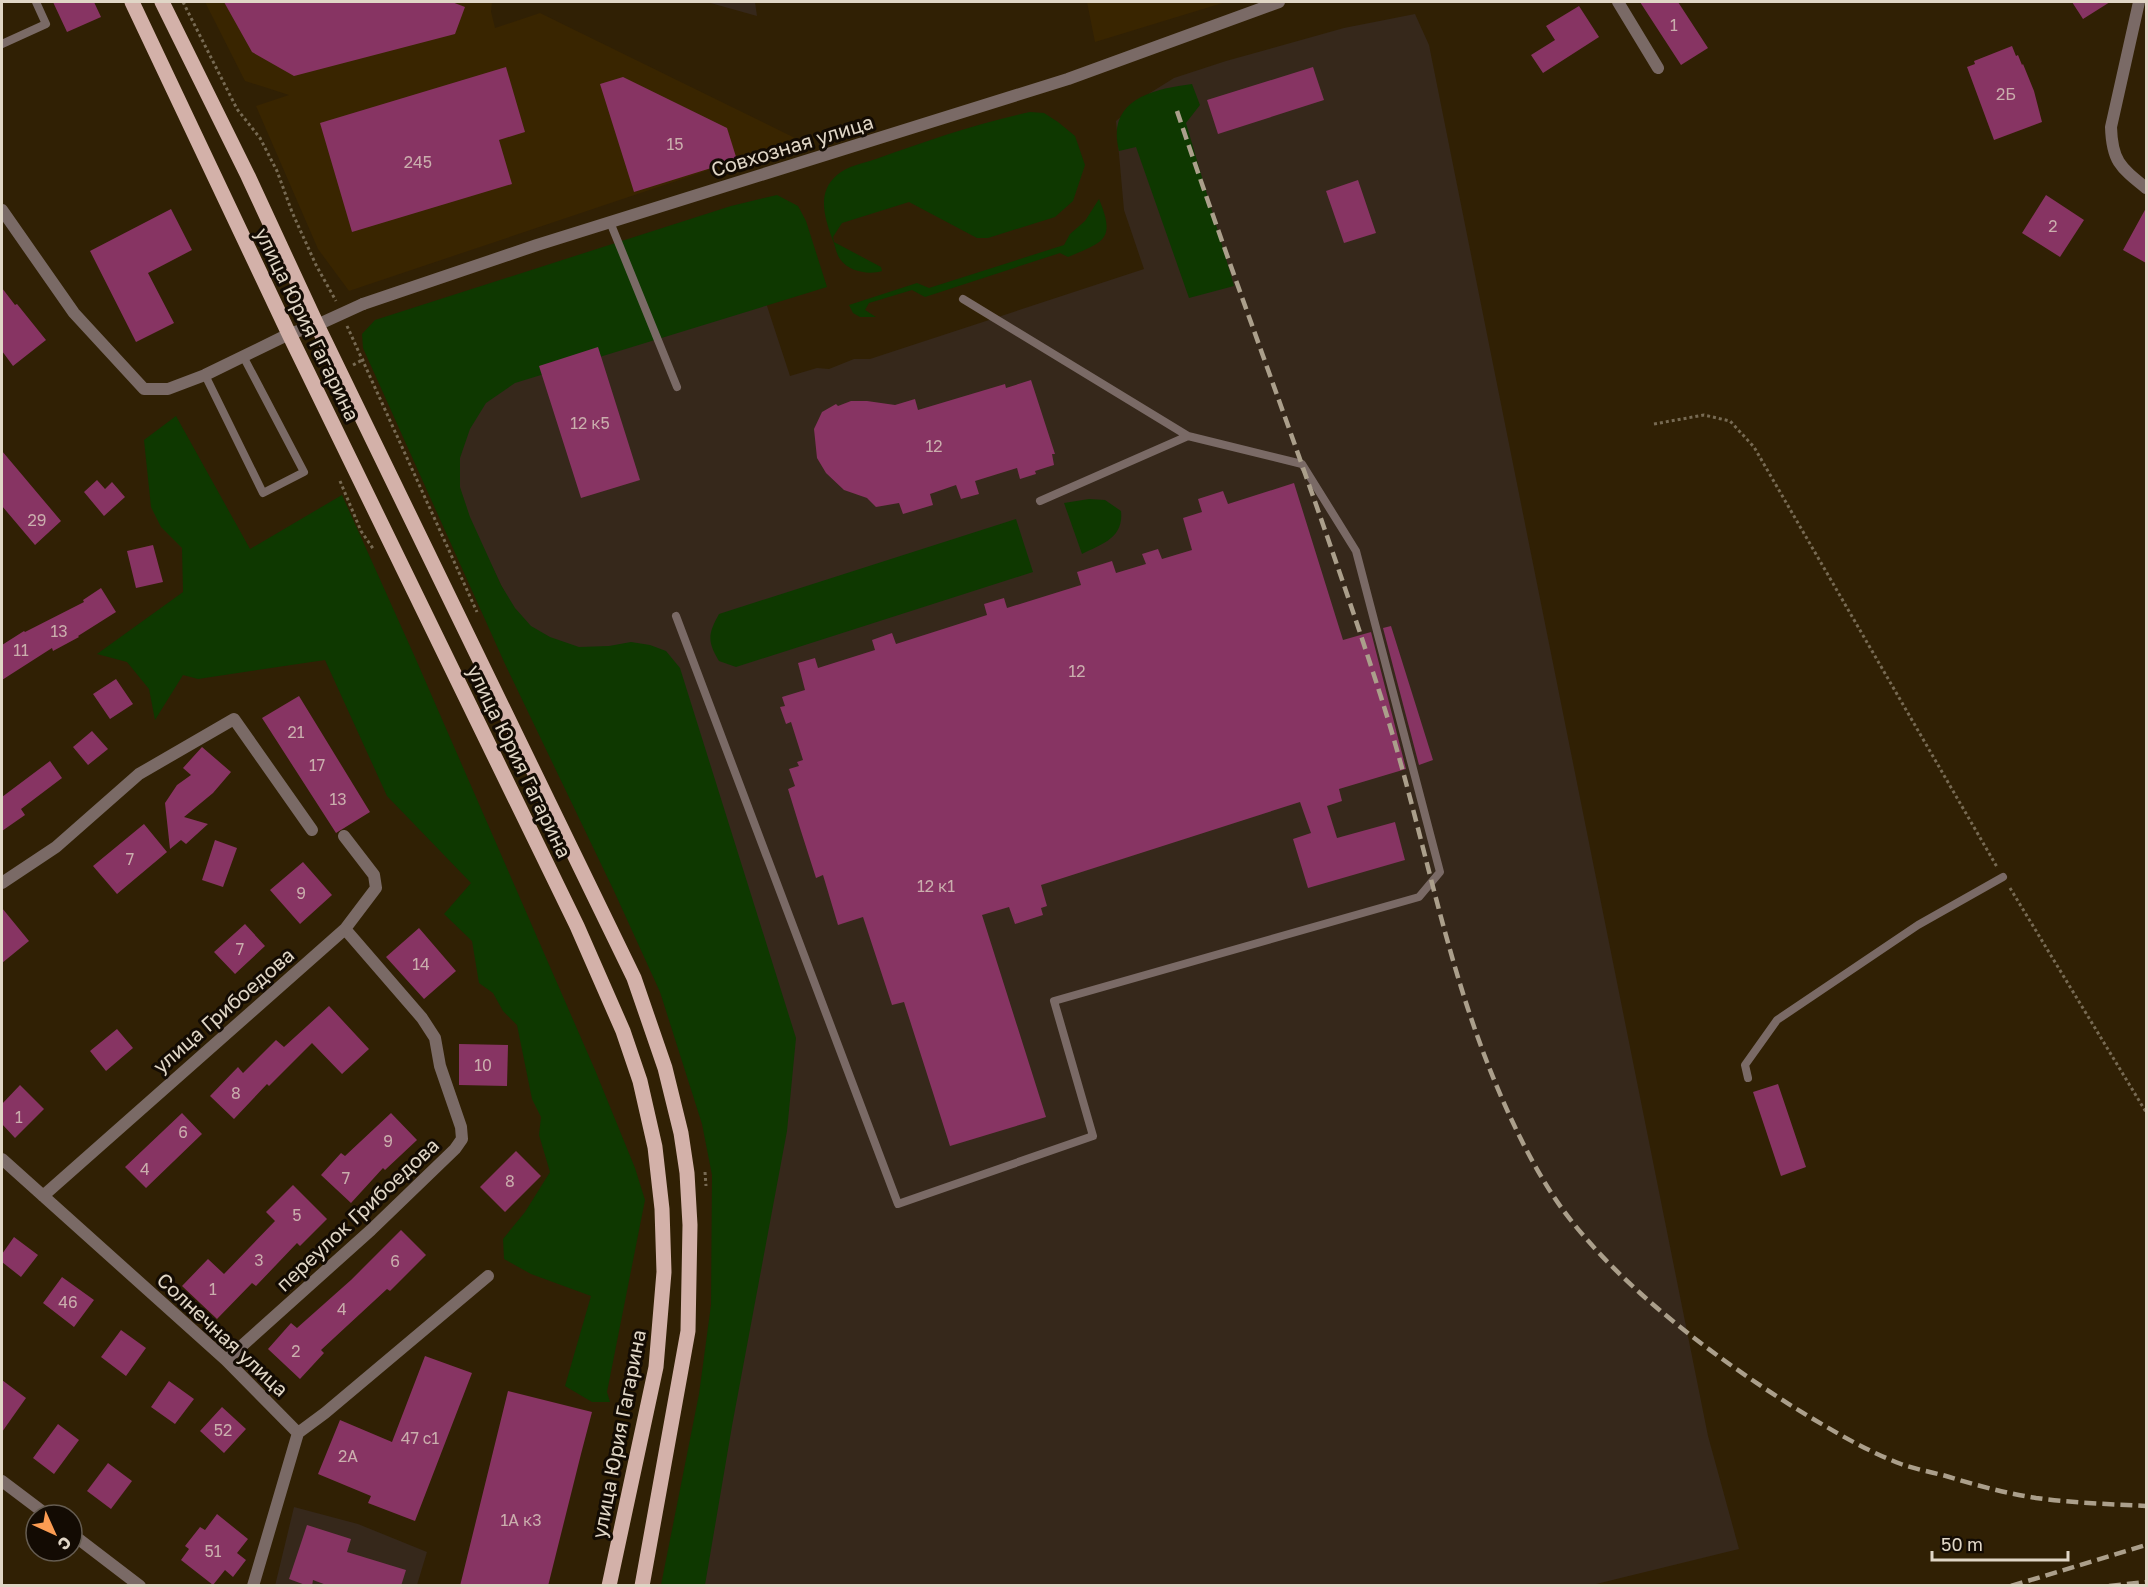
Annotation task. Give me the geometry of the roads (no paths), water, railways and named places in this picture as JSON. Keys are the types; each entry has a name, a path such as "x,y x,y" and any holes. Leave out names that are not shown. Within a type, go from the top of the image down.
{"main road":[{"name":"улица Юрия Гагарина","path":"132,2 288,334 577,926 623,1031 640,1081 655,1147 662,1209 663,1284 656,1367 609,1586"},
{"name":"улица Юрия Гагарина","path":"162,2 634,978 666,1068 681,1133 687,1173 690,1225 688,1331 642,1586"}],"street":[{"name":"Совхозная улица","path":"2,210 74,313 144,389 168,389 204,375 288,334 317,325 363,304 610,222 1068,79 1279,2"},
{"path":"1618,2 1658,68"},
{"path":"2139,2 2111,126 2112,146 2122,168 2146,188"},
{"path":"2,882 56,847 139,774 234,719 312,830"},
{"name":"улица Грибоедова","path":"43,1196 345,928 376,888 374,875 344,837"},
{"name":"переулок Грибоедова","path":"226,1360 371,1230 455,1149 462,1139 461,1127 440,1066 435,1038 422,1018 345,928"},
{"name":"Солнечная улица","path":"2,1159 226,1360 298,1433"},
{"path":"253,1586 298,1433 488,1276"},
{"path":"2,1481 31,1503"},
{"path":"84,1543 140,1586"}],"lane":[{"path":"2,44 46,24 36,2"},
{"path":"610,222 677,387"},
{"path":"676,616 898,1204 1093,1136 1054,1001 1419,897 1440,872 1356,551 1302,465 1188,436 963,298"},
{"path":"204,375 264,493 304,472 243,356"},
{"path":"1040,501 1188,436"},
{"path":"1748,1078 1745,1065 1777,1020 1918,925 2003,877"}],"railway":[{"path":"1177,111 1357,623 1395,743 1444,927 1471,1017 1511,1119 1530,1157 1563,1210 1612,1266 1670,1319 1764,1388 1860,1445 1906,1466 2013,1494 2063,1501 2146,1506"},
{"path":"2011,1586 2146,1545"},
{"path":"2109,1586 2146,1582"}]}
